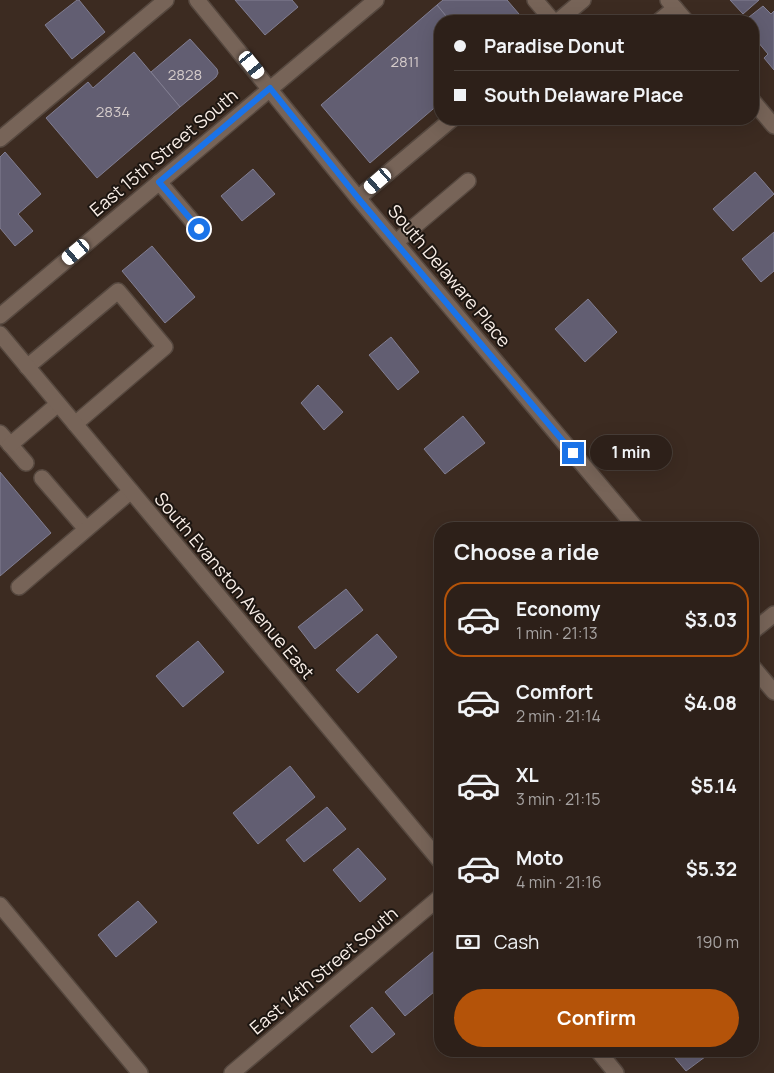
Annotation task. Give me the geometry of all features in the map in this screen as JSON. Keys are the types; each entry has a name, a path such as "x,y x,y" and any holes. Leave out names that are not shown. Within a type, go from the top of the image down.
{"street":[{"path":"0,140 166,0"},
{"name":"South Delaware Place","path":"197,0 358,198 631,522"},
{"name":"East 15th Street South","path":"0,316 376,0"},
{"path":"535,0 547,15"},
{"path":"565,15 583,0"},
{"path":"664,15 672,4 681,15"},
{"path":"759,108 774,126"},
{"path":"358,198 445,125"},
{"path":"396,242 468,181"},
{"path":"159,182 199,229"},
{"path":"27,368 118,291 165,347 75,424"},
{"name":"South Evanston Avenue East","path":"0,334 434,854"},
{"path":"26,463 5,439 58,404"},
{"path":"42,478 86,529"},
{"path":"19,587 131,490"},
{"path":"759,626 774,614"},
{"path":"759,674 774,692"},
{"name":"East 14th Street South","path":"232,1073 434,902"},
{"path":"0,905 140,1073"},
{"path":"603,1057 616,1073"}],"building":[{"path":"79,0 105,32 72,59 45,25"},
{"path":"235,0 292,0 298,7 265,35"},
{"path":"443,0 507,0 520,15 445,15 437,5"},
{"path":"730,0 759,0 743,14"},
{"path":"437,5 445,15 434,15 434,108 370,163 321,105"},
{"path":"763,6 771,14 774,11 774,70 764,58 768,54 759,43 759,15 752,15"},
{"path":"190,39 217,69 218,73 216,77 180,107 151,72"},
{"path":"134,52 180,107 97,178 46,118 88,82 93,88"},
{"path":"5,152 41,194 18,214 33,231 15,246 0,228 0,157"},
{"path":"253,169 275,194 242,221 221,196"},
{"path":"755,172 774,194 733,231 713,209"},
{"path":"774,232 774,271 761,282 742,259"},
{"path":"152,246 195,297 165,323 122,271"},
{"path":"588,299 617,332 585,362 555,329"},
{"path":"391,337 419,372 398,390 369,355"},
{"path":"318,385 343,412 324,430 301,403"},
{"path":"463,416 485,443 445,474 424,449"},
{"path":"0,472 51,533 0,576"},
{"path":"346,589 363,610 315,649 298,627"},
{"path":"377,634 397,657 358,693 336,670"},
{"path":"198,641 224,672 183,707 156,676"},
{"path":"290,766 315,797 258,844 233,813"},
{"path":"327,807 346,829 304,862 286,840"},
{"path":"358,848 386,879 360,902 333,870"},
{"path":"138,901 157,922 116,957 98,935"},
{"path":"434,951 434,992 405,1016 385,992"},
{"path":"372,1007 395,1034 372,1053 350,1026"},
{"path":"674,1057 705,1057 686,1071"}],"route":[{"path":"199,229 159,182 270,88 358,198 573,453"}]}
